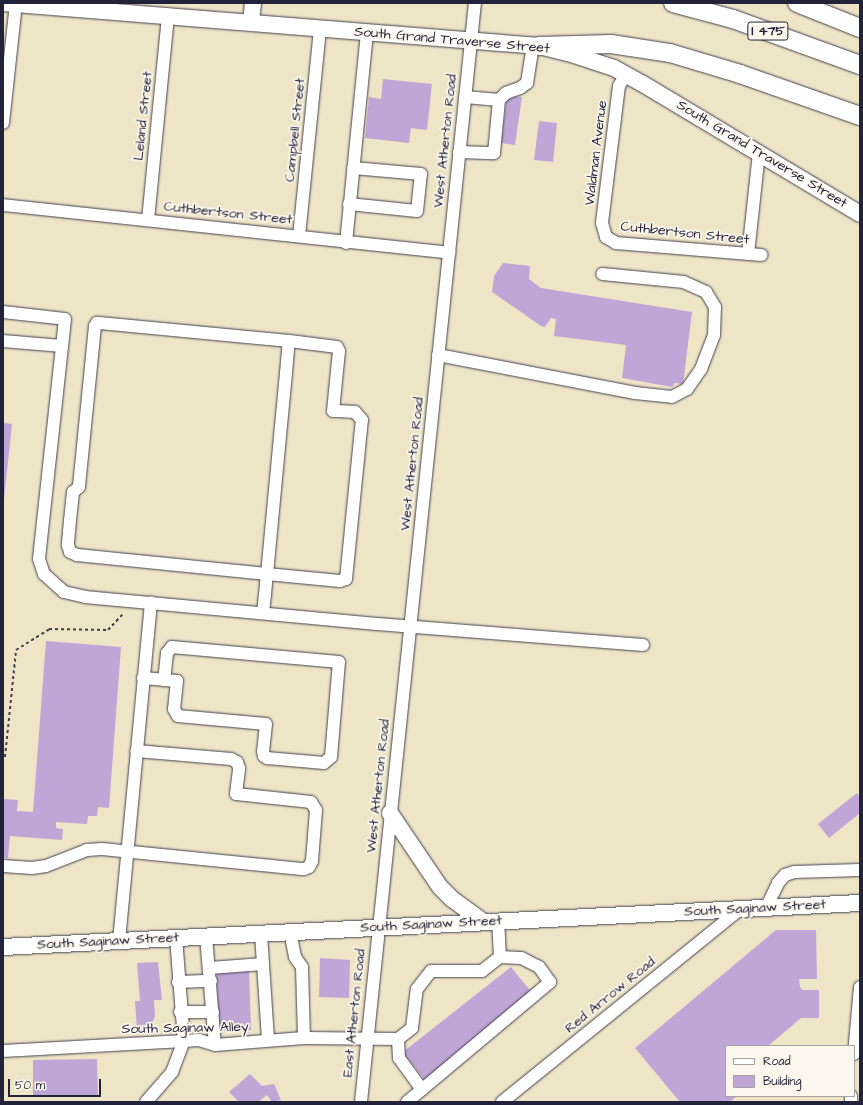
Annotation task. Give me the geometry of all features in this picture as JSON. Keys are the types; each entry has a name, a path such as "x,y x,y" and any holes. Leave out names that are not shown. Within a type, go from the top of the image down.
{"highway":[{"name":"I 475","path":"673,3 747,24 860,65"},
{"name":"I 475","path":"797,3 860,28"},
{"path":"536,46 611,44 670,53 740,74 860,116"}],"main road":[{"path":"251,22 253,3"},
{"name":"South Grand Traverse Street","path":"9,4 251,22 536,46 587,58 626,74 860,214"},
{"path":"390,813 440,887 452,899 491,921"},
{"name":"South Saginaw Street","path":"3,947 176,937 261,934 290,931 860,903"}],"street":[{"name":"West Atherton Road","path":"378,927 475,3"},
{"path":"3,123 9,4"},
{"name":"Leland Street","path":"148,220 168,16"},
{"name":"Campbell Street","path":"299,236 320,28"},
{"path":"346,243 367,32"},
{"path":"459,152 494,153 499,100 506,93 526,83 536,46"},
{"name":"Waldman Avenue","path":"606,236 602,223 619,86 626,74"},
{"path":"465,97 499,100"},
{"path":"748,254 759,153"},
{"path":"349,204 417,211 422,174 353,168"},
{"name":"Cuthbertson Street","path":"3,205 449,253"},
{"name":"Cuthbertson Street","path":"606,236 616,243 762,255"},
{"path":"438,355 635,393 672,397 687,389 701,369 714,335 715,307 706,292 684,282 602,274"},
{"path":"3,312 65,318 39,559 44,574 64,592 151,603 410,627 643,645"},
{"path":"97,322 289,342 337,347 339,350 333,411 355,412 362,420 346,578 340,581 77,555 70,552 68,545 73,492 79,487 95,326 97,322"},
{"path":"3,341 62,346"},
{"path":"263,613 289,342"},
{"path":"119,941 126,852 151,603"},
{"path":"143,678 164,680 177,681 174,709 178,716 266,724 263,751 264,756 268,758 324,763 331,757 339,662 172,647 167,653 164,680"},
{"path":"3,866 32,868 46,866 87,850 126,852 304,869 312,861 316,810 311,802 236,794 239,768 237,762 231,759 136,751"},
{"path":"766,908 778,883 785,876 794,872 860,870"},
{"name":"Red Arrow Road","path":"502,1102 738,910"},
{"path":"491,921 500,957"},
{"name":"East Atherton Road","path":"360,1102 368,1037 378,927"},
{"path":"290,931 295,957 302,967 304,1038"},
{"path":"261,934 268,1040"},
{"path":"206,936 210,968 215,1045"},
{"path":"146,1102 172,1072 184,1040 180,1012 176,937"},
{"path":"408,1102 550,982 539,967 521,958 500,957 482,971 431,971 417,989 412,1028 398,1039 399,1058 422,1090"},
{"path":"210,968 263,964"},
{"path":"178,982 211,981"},
{"path":"855,1045 860,987"},
{"path":"180,1012 213,1012"},
{"name":"South Saginaw Alley","path":"3,1051 184,1040 199,1040 215,1045 304,1038 368,1037 398,1039"}],"path":[{"path":"5,757 16,650 49,629 108,630 128,609"}],"building":[{"path":"383,79 432,84 427,130 411,128 409,143 365,138 369,97 381,99"},
{"path":"507,95 522,97 515,145 501,143"},
{"path":"539,121 557,123 553,162 534,160"},
{"path":"503,263 530,266 529,279 541,288 692,312 683,384 675,383 672,387 622,378 626,345 554,336 556,319 551,318 545,327 541,326 492,292 494,276"},
{"path":"3,423 12,424 4,499 3,499"},
{"path":"46,641 121,647 109,808 98,807 97,816 88,816 87,824 56,822 56,828 63,829 62,840 10,836 8,858 3,858 3,799 18,800 17,811 33,812"},
{"path":"857,793 860,797 860,813 829,838 818,824"},
{"path":"776,930 816,930 817,979 799,979 802,990 819,990 819,1018 801,1018 769,1045 725,1045 725,1097 736,1097 730,1102 680,1102 635,1048"},
{"path":"320,958 350,960 349,998 319,997"},
{"path":"158,962 162,1000 154,1000 155,1016 150,1028 137,1029 135,1001 140,1001 137,963"},
{"path":"511,967 533,994 425,1080 403,1052"},
{"path":"249,970 251,1030 218,1031 217,971"},
{"path":"97,1059 98,1097 33,1097 33,1060"},
{"path":"250,1074 262,1086 274,1084 281,1100 272,1102 267,1095 258,1102 239,1102 229,1092"}]}
